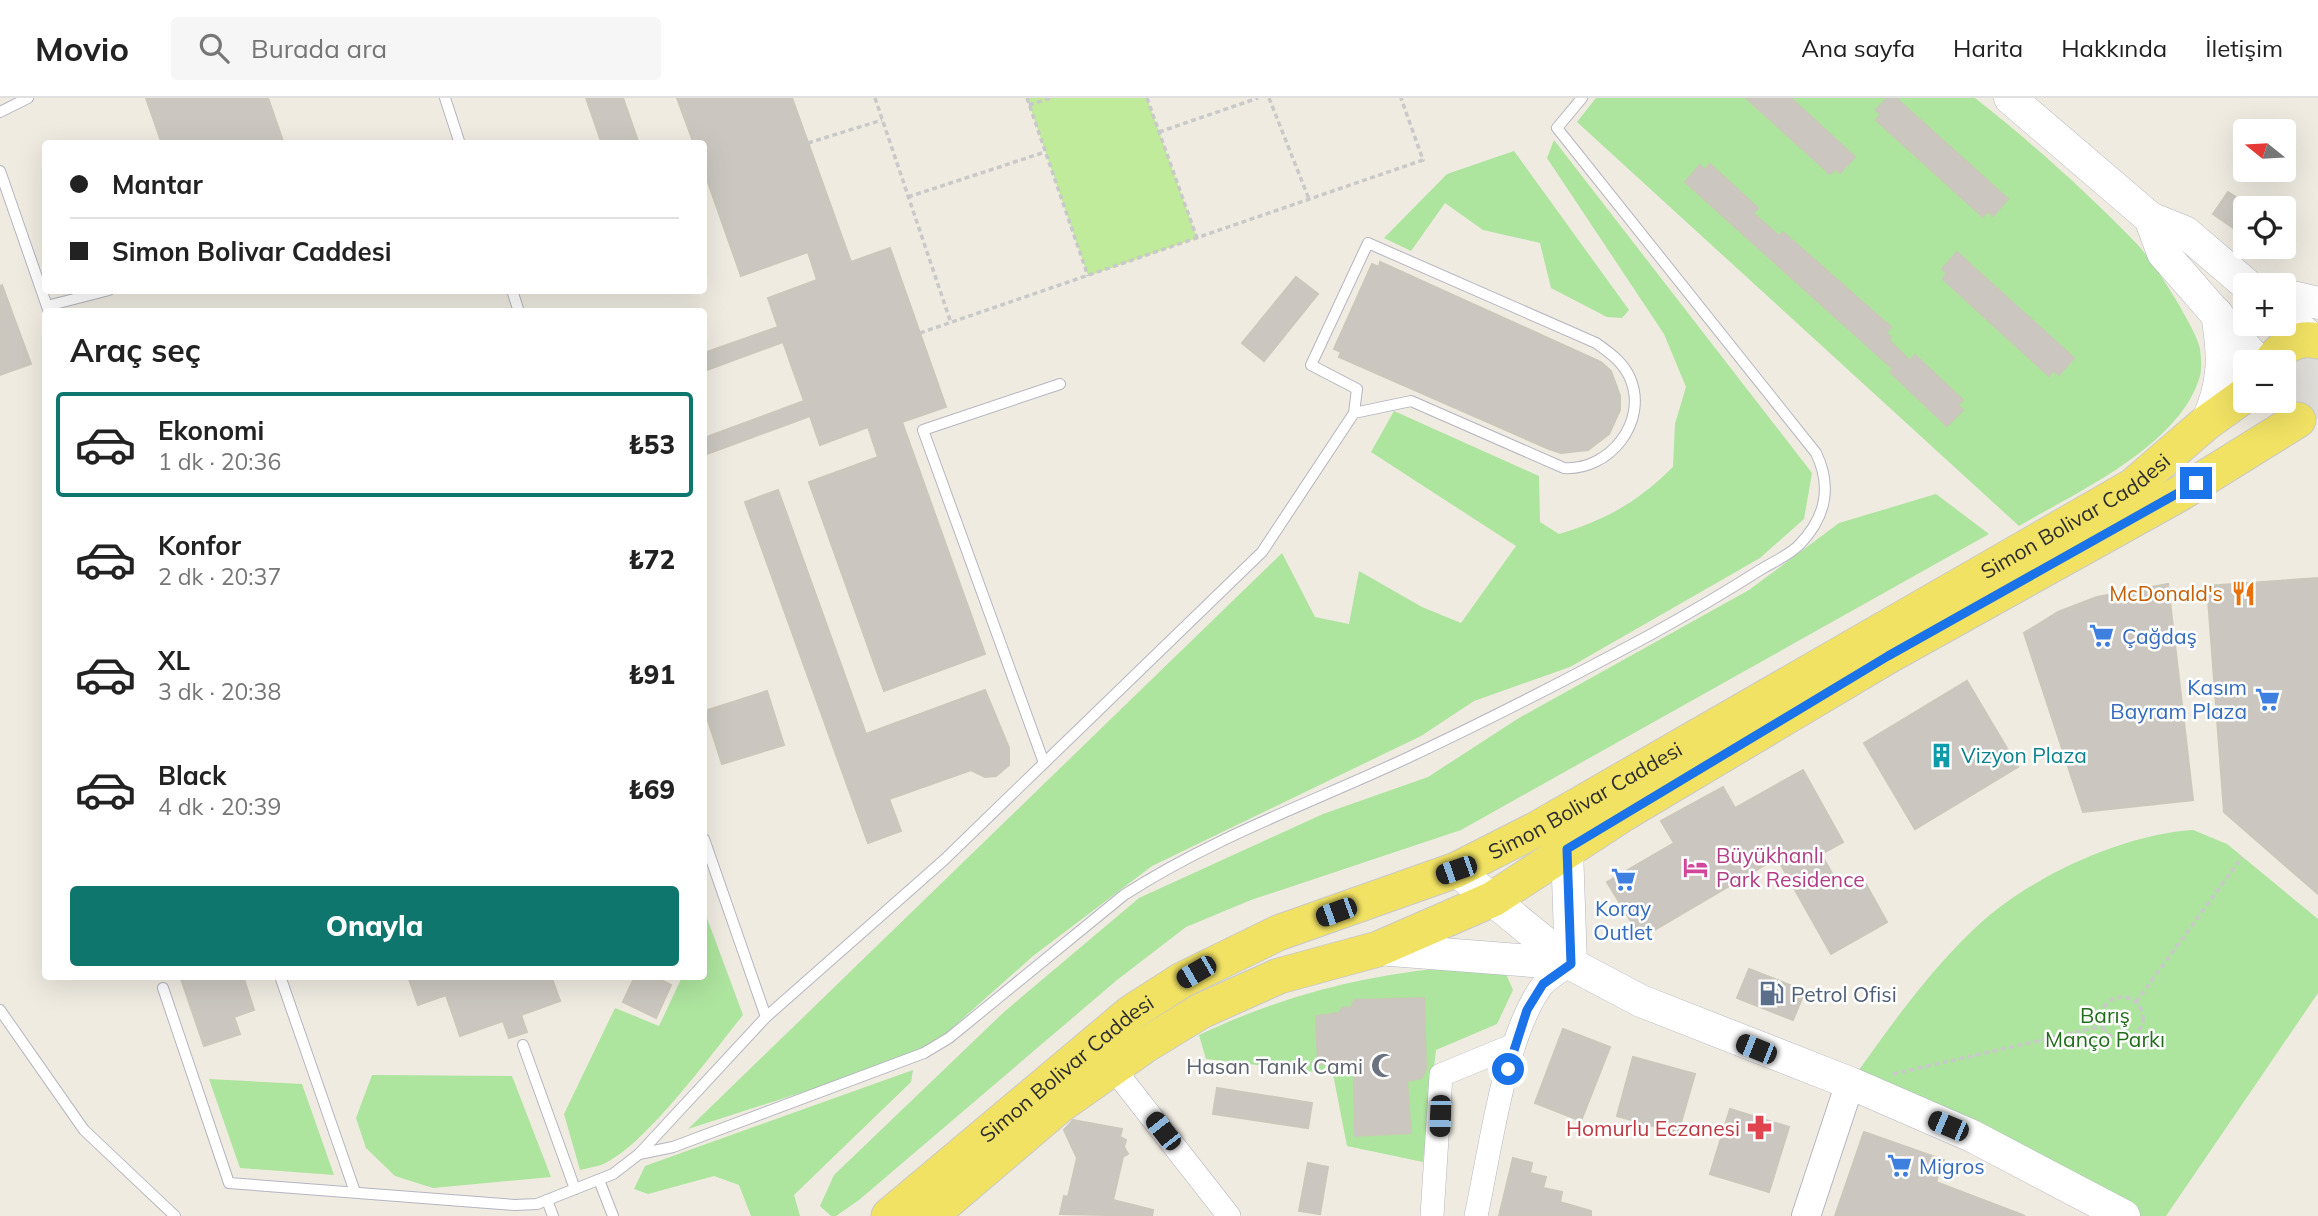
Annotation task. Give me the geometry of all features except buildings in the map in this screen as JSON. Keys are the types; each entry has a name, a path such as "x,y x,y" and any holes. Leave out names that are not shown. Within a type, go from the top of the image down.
{"main road":[{"path":"2010,98 2150,218 2185,232 2234,273"},
{"path":"2150,218 2163,253 2248,350"},
{"path":"2296,298 2318,303"},
{"path":"2206,422 2222,383 2224,354 2217,313"},
{"path":"2296,324 2316,340"},
{"path":"2283,350 2289,344 2316,340"},
{"name":"Simon Bolivar Caddesi","path":"889,1216 1112,1028 1182,980 1278,933 1456,870 1537,829 2133,486 2206,422 2233,403"},
{"name":"Simon Bolivar Caddesi","path":"947,1210 1059,1106 1201,1011 1253,985 1317,964 1378,949 1493,899 1567,849 1888,656 2179,494 2304,417"},
{"path":"1567,849 1571,964"},
{"path":"1456,870 1571,964 1641,1001 1850,1083 1972,1136 2124,1216"},
{"path":"1378,949 1571,964"}],"street":[{"path":"1476,1216 1514,1045 1527,1010 1543,984 1571,964"},
{"path":"1432,1216 1441,1074 1514,1045"},
{"path":"1113,1068 1228,1216"},
{"path":"1806,1216 1850,1083"}],"lane":[{"path":"0,112 29,98"},
{"path":"444,98 459,140"},
{"path":"639,1154 673,1147 924,1053 949,1038 1124,895 1150,878 1223,838 1404,760 1562,682 1706,605 1798,546 1815,525 1824,500 1826,474 1816,453 1557,128 1582,98"},
{"path":"0,172 42,292"},
{"path":"163,988 229,1183 355,1192 513,1211 613,1174 639,1154 766,1017 944,860 1262,552 1354,413 1357,388 1311,365 1368,243 1596,344 1621,363 1630,379 1634,396 1630,427 1621,442 1592,464 1575,468 1564,468 1410,401 1354,413"},
{"path":"51,308 96,294"},
{"path":"1044,763 923,430 1060,384"},
{"path":"707,848 766,1017"},
{"path":"281,980 355,1192"},
{"path":"0,1010 83,1130 175,1216"},
{"path":"523,1045 575,1189"},
{"path":"599,1180 613,1216"},
{"path":"548,1200 553,1216"}],"path":[{"path":"875,98 951,323"},
{"path":"1027,98 1088,276"},
{"path":"1029,105 1051,98"},
{"path":"1147,98 1197,238"},
{"path":"1159,132 1258,98"},
{"path":"1269,98 1309,199"},
{"path":"920,333 1423,160 1401,98"},
{"path":"808,143 882,120"},
{"path":"908,197 1045,152"},
{"path":"2136,1002 2242,857"},
{"path":"2123,997 2136,1002 2144,1020 2138,1033 2118,1039 2103,1026 2102,1013 2110,1001 2123,997"},
{"path":"1890,1074 2103,1026"}],"green space":[{"path":"1027,98 1147,98 1197,238 1088,276"},
{"path":"1596,98 1975,98 2079,187 2137,244 2153,264 2183,311 2200,349 2201,373 2189,401 2171,424 2124,464 2019,526 1577,122"},
{"path":"1554,140 1812,473 1804,519 1760,558 1570,667 1474,701 1421,736 1152,866 1033,956 924,1053 688,1129 1282,553 1315,617 1349,624 1359,571 1422,607 1461,623 1516,546 1371,452 1394,411 1539,476 1540,522 1559,534 1607,516 1634,500 1673,467 1675,424 1686,387 1664,334 1547,158"},
{"path":"1514,151 1629,310 1622,318 1607,317 1551,288 1540,243 1483,230 1445,203 1411,251 1384,238 1447,174"},
{"path":"1936,494 1989,534 1461,830 1251,900 1186,927 1117,980 859,1200 836,1216 831,1216 820,1206 834,1175 1004,1012 1139,898 1323,814 1428,777 1519,718 1749,590 1839,523"},
{"name":"Barış Manço Parkı","path":"2193,830 2227,844 2318,919 2318,993 2166,1216 2124,1216 1850,1083 1930,976 1966,937 2006,902 2056,872 2111,848 2139,839"},
{"path":"707,918 743,1015 677,1098 637,1140 601,1165 580,1170 564,1114 615,1008 659,1026 681,980 707,980"},
{"path":"1467,966 1506,974 1513,990 1497,1024 1436,1050 1423,1162 1347,1146 1333,1074 1206,1059 1199,1035 1263,1008 1363,980"},
{"path":"913,1070 911,1082 794,1195 800,1216 751,1216 739,1185 714,1176 648,1194 634,1189 645,1166"},
{"path":"372,1075 512,1076 551,1177 433,1188 395,1176 366,1148 356,1118"},
{"path":"209,1079 302,1084 334,1175 240,1168"}],"shaded area":[{"path":"2318,341 2318,419 2287,416 2284,413 2296,413 2296,355"}],"place":[{"name":"McDonald's","path":"2243,593"},
{"name":"Çağdaş","path":"2102,636"},
{"name":"Kasım Bayram Plaza","path":"2267,699"},
{"name":"Vizyon Plaza","path":"1941,755"},
{"name":"Büyükhanlı Park Residence","path":"1696,867"},
{"name":"Koray Outlet","path":"1623,879"},
{"name":"Petrol Ofisi","path":"1771,994"},
{"name":"Hasan Tanık Cami","path":"1383,1066"},
{"name":"Homurlu Eczanesi","path":"1760,1128"},
{"name":"Migros","path":"1899,1166"}],"route":[{"path":"1508,1069 1527,1010 1543,984 1571,964 1567,849 1888,656 2196,483"}]}
